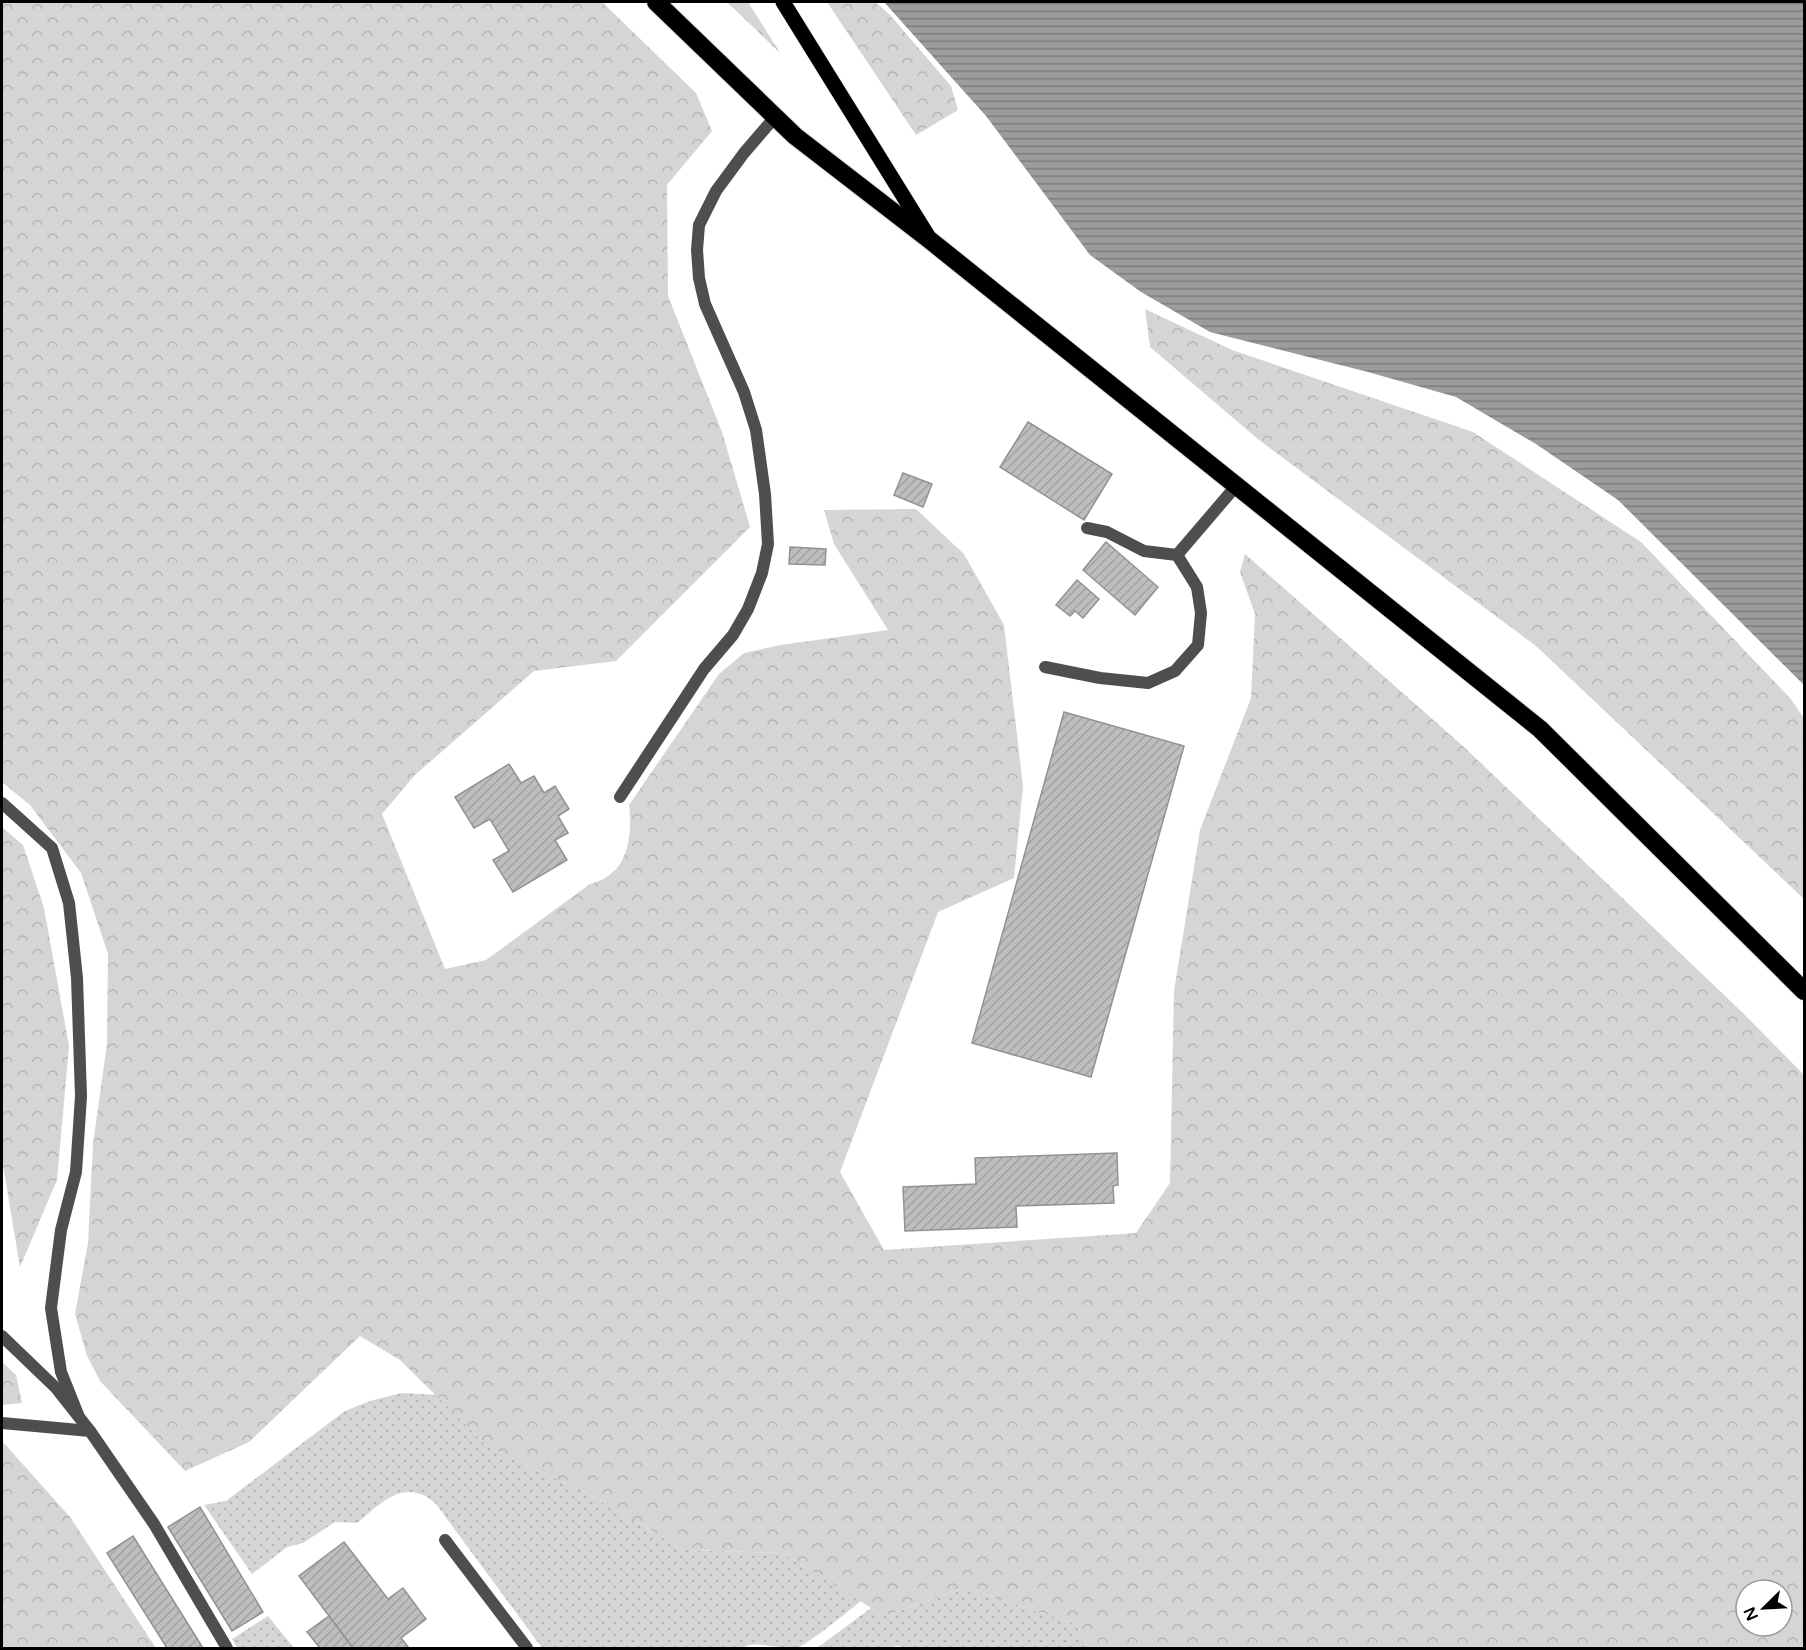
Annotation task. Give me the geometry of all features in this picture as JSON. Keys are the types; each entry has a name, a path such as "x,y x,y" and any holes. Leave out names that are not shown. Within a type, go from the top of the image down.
{"highway":[{"path":"656,2 795,136 931,241 1540,729 1804,991"}],"main road":[{"path":"783,2 931,241"}],"street":[{"path":"620,797 704,669 732,635 748,609 762,573 768,544 765,494 756,430 744,392 705,304 699,278 697,250 699,225 716,191 775,117"},
{"path":"1177,555 1236,486"},
{"path":"1087,528 1107,531 1144,551 1177,555"},
{"path":"1045,667 1100,678 1148,683 1175,671 1198,645 1201,613 1197,587 1177,555"},
{"path":"2,803 52,848 69,903 77,978 81,1096 76,1172 62,1230 51,1308 61,1372 79,1417"},
{"path":"2,1336 56,1388 90,1431 154,1524 227,1648"},
{"path":"2,1423 90,1431"},
{"path":"445,1540 527,1648"}],"green space":[{"path":"2,2 602,2 696,93 712,131 667,185 668,296 722,432 750,527 616,661 534,671 415,775 382,814 445,969 486,960 590,884 604,879 615,870 628,844 629,805 719,674 744,653 781,645 888,630 834,544 824,510 916,509 964,554 1004,625 1023,786 1014,878 938,912 840,1172 884,1250 1136,1233 1170,1183 1174,991 1200,830 1251,698 1255,614 1240,572 1245,554 1464,747 1743,1013 1804,1075 1804,1648 1089,1648 1076,1624 965,1588 884,1616 783,1553 685,1550 588,1494 488,1447 400,1360 360,1336 249,1442 185,1471 100,1381 87,1356 75,1314 88,1243 93,1144 107,1044 108,954 81,873 30,805 2,782"},
{"path":"727,2 748,2 780,53"},
{"path":"827,2 875,2 890,15 951,86 958,110 916,135"},
{"path":"1145,309 1232,350 1473,432 1641,542 1790,698 1804,718 1804,899 1536,646 1259,440 1150,347"},
{"path":"2,827 23,845 44,908 69,1046 57,1180 20,1267 2,1159"},
{"path":"2,1362 16,1375 22,1403 2,1405"},
{"path":"402,1393 436,1395 488,1447 588,1494 685,1550 783,1553 861,1601 818,1635 796,1648 753,1644 742,1648 542,1648 436,1504 424,1496 411,1492 386,1500 357,1523 335,1522 303,1543 287,1547 252,1574 204,1505 226,1501 345,1411 370,1401"},
{"path":"2,1441 70,1517 156,1648 2,1648"},
{"path":"965,1588 1076,1624 1089,1648 908,1648 899,1646 817,1648 871,1608 884,1616"},
{"path":"268,1616 294,1648 237,1648 232,1639"}],"shaded area":[{"path":"884,2 1804,2 1804,685 1618,500 1536,444 1456,397 1210,332 1141,292 1090,255 986,116"}],"building":[{"path":"1028,422 1112,474 1084,520 1000,467"},
{"path":"903,473 932,484 923,507 894,495"},
{"path":"1106,542 1158,587 1135,615 1083,570"},
{"path":"790,547 826,549 825,565 789,564"},
{"path":"1077,580 1099,599 1083,618 1075,611 1070,616 1056,605"},
{"path":"1064,712 1184,746 1091,1077 972,1043"},
{"path":"509,764 521,783 534,776 544,793 555,786 569,809 558,816 568,833 555,840 567,860 513,892 493,860 509,851 490,819 474,828 455,797"},
{"path":"1117,1153 1118,1185 1113,1186 1114,1203 1016,1206 1017,1227 905,1231 903,1187 976,1184 975,1158"},
{"path":"200,1507 263,1612 232,1631 168,1527"},
{"path":"133,1536 203,1648 167,1648 107,1553"},
{"path":"344,1542 388,1599 403,1588 426,1619 401,1638 409,1648 353,1648 299,1576"},
{"path":"329,1616 353,1648 320,1648 307,1632"}]}
